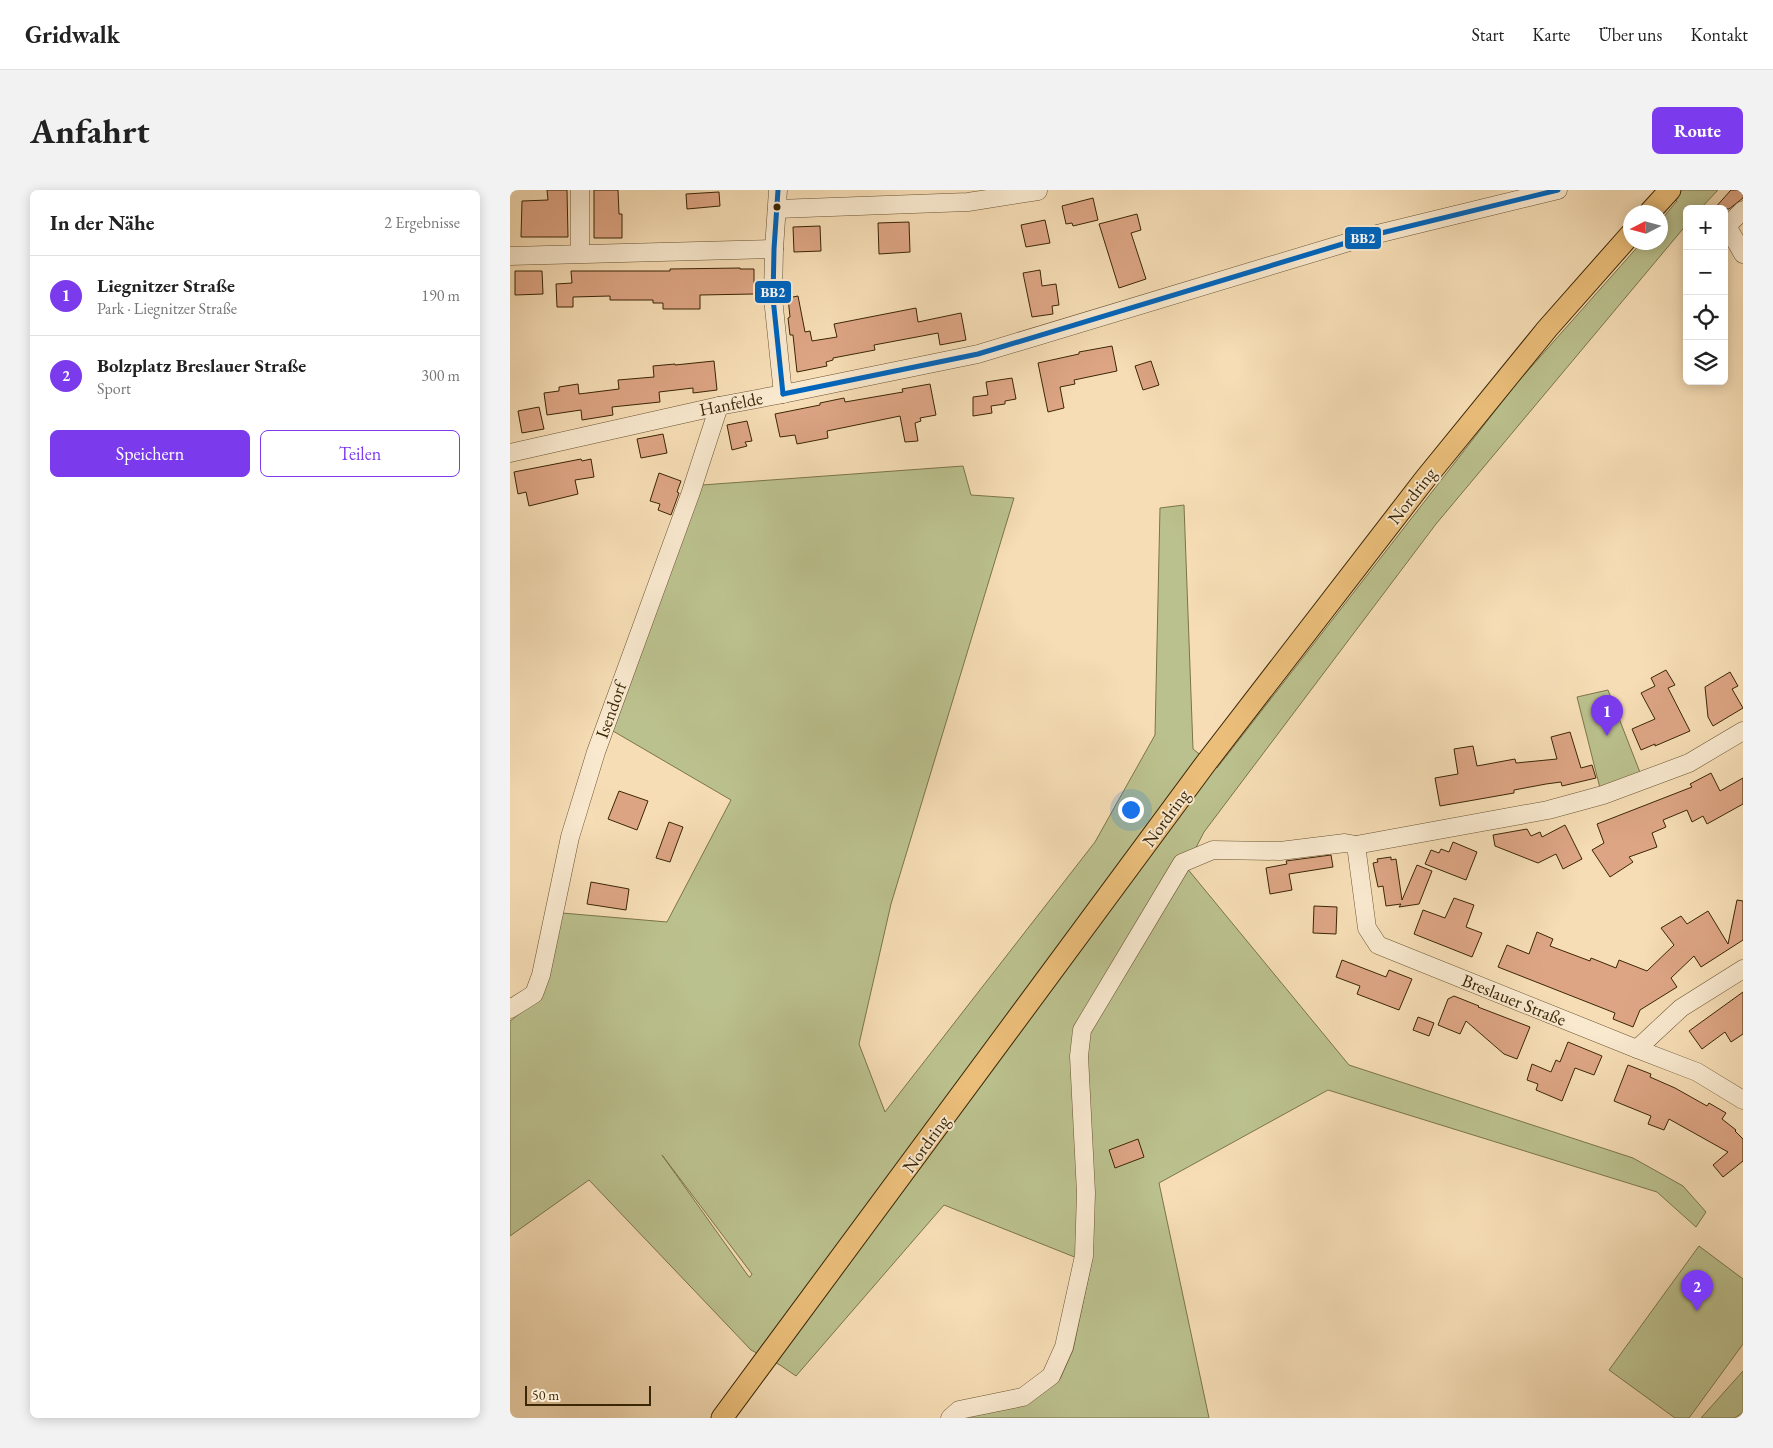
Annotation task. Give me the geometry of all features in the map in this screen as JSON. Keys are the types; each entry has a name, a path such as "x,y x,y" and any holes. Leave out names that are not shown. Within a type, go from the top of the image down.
{"main road":[{"path":"1656,205 1669,191"},
{"name":"Nordring","path":"722,1418 1206,763 1425,479 1547,329 1623,243"}],"street":[{"path":"580,190 580,253"},
{"path":"778,190 773,298 783,394"},
{"name":"Hanfelde","path":"510,453 719,406 978,354 1369,236 1558,190"},
{"path":"777,209 917,197 968,202 1038,191"},
{"path":"1743,210 1727,226 1743,254"},
{"path":"510,256 774,249"},
{"name":"Isendorf","path":"510,1009 534,994 541,975 570,837 596,752 691,492 719,406"},
{"path":"950,1418 959,1410 1023,1396 1051,1376 1064,1348 1084,1256 1086,1193 1079,1056 1082,1030 1182,863 1213,850 1280,851 1345,843 1356,845 1548,810 1603,795 1689,763 1743,731"},
{"name":"Breslauer Straße","path":"1356,845 1367,928 1378,945 1697,1072 1743,1100"},
{"path":"1637,1049 1681,1008 1743,969"}],"green space":[{"path":"1656,190 1718,190 1704,205 1683,205 1683,229 1668,247 1668,212 1677,201"},
{"path":"1635,250 1665,250 1436,524 1204,832 1186,867 1349,1065 1633,1158 1683,1186 1706,1212 1696,1227 1657,1192 1328,1090 1159,1183 1209,1418 960,1418 1029,1402 1060,1379 1073,1350 1092,1260 1077,1258 944,1205 796,1376 780,1365 751,1350 589,1180 510,1236 510,1021 540,998 562,913 667,922 731,800 613,731 702,485 963,466 971,495 1014,498 891,904 859,1044 885,1112 1095,842 1155,735 1160,508 1184,505 1193,749 1217,768 1516,384","holes":["662,1155 752,1274 749,1277"]},
{"path":"1608,690 1641,775 1600,788 1577,697"},
{"path":"1699,1246 1743,1279 1743,1344 1689,1418 1675,1418 1609,1370"},
{"path":"1743,1371 1743,1412 1735,1418 1701,1418"}],"building":[{"path":"547,190 567,190 568,237 521,237 522,201 548,200"},
{"path":"594,190 618,190 619,214 622,214 622,238 594,238"},
{"path":"1731,190 1743,190 1743,198 1729,209 1728,205 1718,205"},
{"path":"719,192 720,206 687,209 686,194"},
{"path":"1093,198 1098,220 1073,226 1072,223 1066,224 1062,206"},
{"path":"1137,214 1141,230 1131,233 1146,279 1119,288 1099,224"},
{"path":"1045,220 1050,243 1026,247 1021,225"},
{"path":"909,222 910,252 879,254 878,223"},
{"path":"820,226 821,251 794,252 793,227"},
{"path":"670,269 754,269 754,294 700,295 700,309 663,309 663,303 653,303 653,300 610,300 610,296 573,297 573,307 557,307 556,284 572,283 571,271 670,271"},
{"path":"1040,270 1042,286 1056,284 1059,305 1052,306 1053,314 1032,317 1023,273"},
{"path":"515,271 542,271 543,294 515,295"},
{"path":"798,296 805,332 810,331 812,341 837,337 834,324 916,308 918,322 961,313 966,340 940,345 938,333 874,345 875,350 833,358 833,360 826,362 827,366 797,372 793,335 790,335 788,298"},
{"path":"1112,346 1117,371 1074,380 1075,384 1060,387 1064,408 1048,412 1038,363 1079,354 1079,352"},
{"path":"714,361 717,390 693,393 693,388 659,392 660,402 612,407 613,415 582,420 581,410 547,415 544,393 559,391 559,387 578,384 579,394 619,389 618,380 654,377 653,366"},
{"path":"1151,361 1159,385 1143,390 1135,366"},
{"path":"1012,378 1016,399 1005,401 1005,404 991,406 992,413 973,416 973,397 988,395 986,382"},
{"path":"930,384 936,415 920,418 921,421 915,423 918,441 905,442 900,416 827,431 828,438 797,444 795,435 780,437 775,414 844,398 845,402 903,392 902,389"},
{"path":"539,407 544,429 522,433 518,411"},
{"path":"747,421 752,441 745,442 747,446 732,450 727,425"},
{"path":"663,434 667,453 641,458 637,439"},
{"path":"581,459 582,461 591,459 594,477 575,480 578,494 529,506 526,492 518,494 514,472"},
{"path":"659,473 681,481 671,515 658,510 660,504 650,501"},
{"path":"1666,670 1675,685 1668,688 1690,731 1641,750 1632,729 1655,719 1641,693 1655,686 1651,678"},
{"path":"1730,672 1738,686 1732,689 1743,708 1713,726 1708,717 1705,687"},
{"path":"1570,732 1581,768 1592,765 1596,778 1562,786 1561,782 1546,784 1514,790 1514,793 1440,806 1435,778 1458,774 1454,749 1473,746 1477,766 1515,759 1516,763 1557,759 1551,737"},
{"path":"1711,773 1720,791 1743,778 1743,804 1707,824 1703,816 1692,822 1687,810 1663,820 1666,827 1652,833 1657,847 1629,857 1633,862 1610,877 1592,850 1604,843 1597,824 1692,787 1690,784"},
{"path":"619,791 648,801 637,830 608,819"},
{"path":"669,822 683,827 670,862 656,858"},
{"path":"1565,825 1582,859 1563,869 1556,854 1538,863 1495,846 1493,835 1527,829 1531,836 1540,832 1542,837"},
{"path":"1453,842 1477,852 1466,880 1425,864 1431,850 1439,853 1441,849 1449,852"},
{"path":"1331,855 1333,867 1289,874 1292,890 1270,894 1266,868 1287,864 1286,861"},
{"path":"1391,857 1391,860 1396,859 1402,900 1417,865 1432,871 1419,904 1399,907 1401,904 1386,906 1383,886 1378,887 1373,863 1378,862 1377,859"},
{"path":"591,882 629,889 626,910 587,904"},
{"path":"1454,898 1474,905 1466,927 1482,933 1472,957 1414,934 1423,910 1445,918"},
{"path":"1737,900 1743,901 1743,940 1701,967 1694,956 1671,978 1677,987 1640,1010 1633,1027 1613,1019 1615,1013 1498,967 1507,945 1529,954 1537,932 1553,939 1550,946 1590,961 1591,958 1616,968 1619,960 1647,971 1674,945 1661,928 1681,916 1687,924 1708,911 1728,944"},
{"path":"1314,906 1337,907 1336,934 1313,933"},
{"path":"1342,960 1386,977 1389,970 1412,979 1399,1010 1357,994 1360,986 1336,977"},
{"path":"1743,992 1743,1034 1731,1042 1725,1032 1702,1049 1689,1031"},
{"path":"1454,996 1530,1027 1517,1059 1504,1054 1466,1021 1460,1034 1438,1025 1448,999"},
{"path":"1418,1017 1434,1023 1429,1036 1413,1030"},
{"path":"1568,1042 1602,1056 1594,1075 1575,1068 1562,1101 1536,1090 1538,1084 1527,1080 1532,1064 1551,1072 1556,1060 1560,1062"},
{"path":"1628,1065 1651,1074 1650,1077 1675,1088 1707,1106 1709,1103 1726,1113 1722,1119 1736,1130 1743,1139 1743,1161 1723,1177 1713,1165 1728,1152 1669,1119 1664,1130 1648,1124 1651,1116 1614,1101"},
{"path":"1138,1139 1144,1157 1115,1168 1109,1150"}],"transit line":[{"name":"BB2","path":"778,190 773,298 783,394"},
{"name":"BB2","path":"783,394 978,354 1369,236 1558,190"}],"place":[{"name":"Liegnitzer Straße","path":"1607,736"},
{"name":"Bolzplatz Breslauer Straße","path":"1697,1311"}]}
